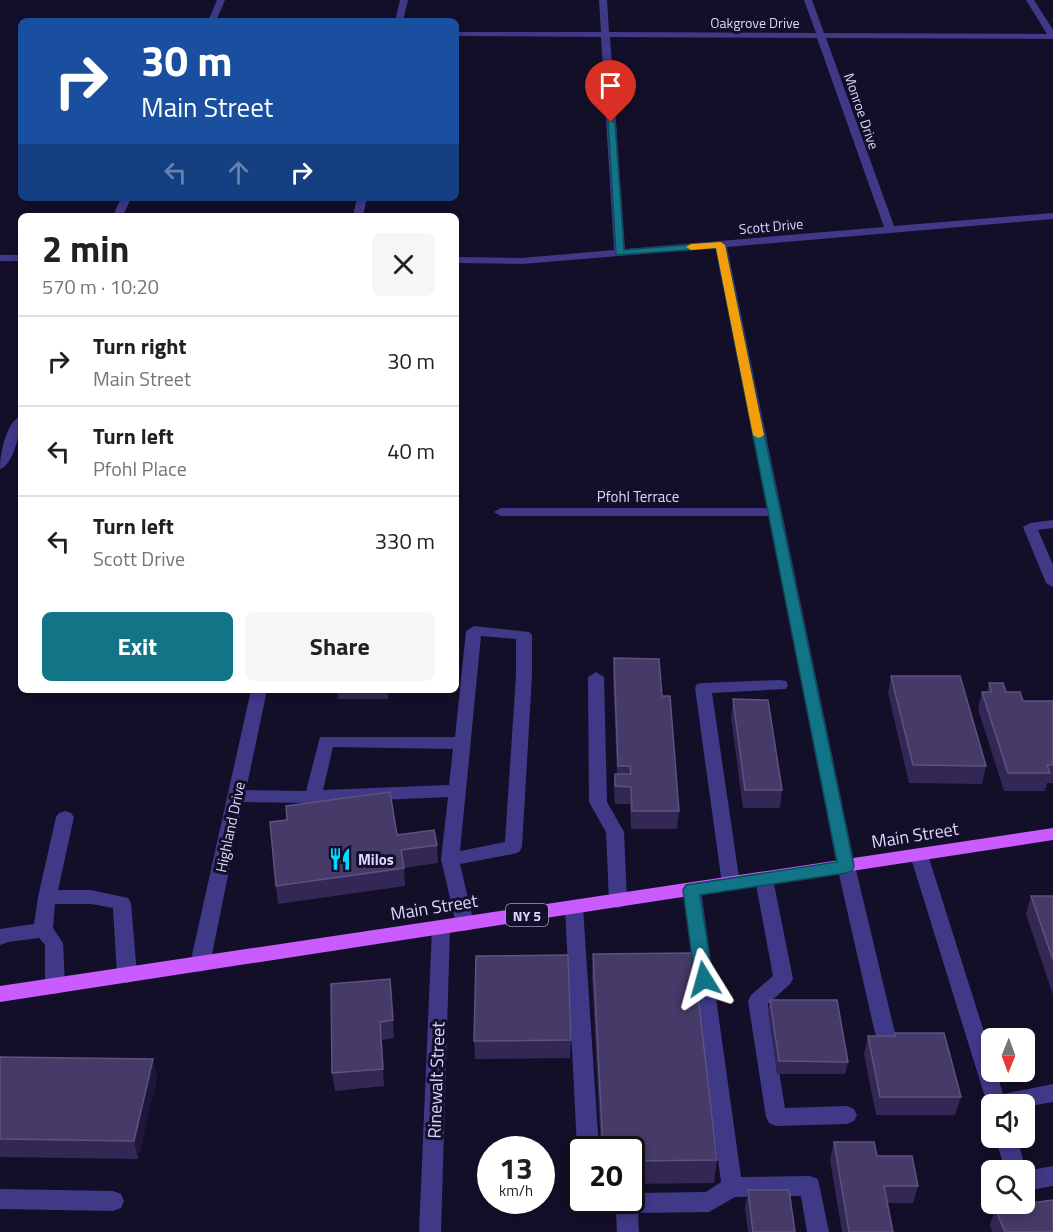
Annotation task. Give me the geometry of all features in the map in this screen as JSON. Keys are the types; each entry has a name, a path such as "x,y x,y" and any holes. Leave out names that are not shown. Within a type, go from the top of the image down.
{"main road":[{"name":"Main Street","path":"0,994 1053,834"}],"street":[{"path":"213,18 221,0"},
{"path":"400,18 404,0"},
{"path":"603,0 620,253"},
{"name":"Monroe Drive","path":"808,0 890,230"},
{"path":"1030,0 1053,37"},
{"name":"Oakgrove Drive","path":"459,34 1053,37"},
{"name":"Scott Drive","path":"459,260 522,261 1053,216"},
{"path":"721,245 846,866 885,1033"},
{"path":"0,258 18,258"},
{"path":"0,465 18,426"},
{"name":"Pfohl Terrace","path":"501,512 775,512"},
{"path":"1053,524 1030,527 1053,583"},
{"path":"450,859 513,847 524,675 524,635 474,631 450,859 465,924"},
{"path":"596,677 598,801 615,832 618,901"},
{"path":"730,884 703,688 780,685"},
{"name":"Highland Drive","path":"200,964 258,693"},
{"path":"313,797 326,741 462,743"},
{"path":"236,796 313,797 457,791"},
{"path":"56,986 54,943 43,930 47,897 65,817"},
{"path":"919,855 993,1094"},
{"path":"764,879 783,979 758,1001 776,1117 848,1115"},
{"path":"692,890 732,1187"},
{"path":"47,897 91,897 122,903 127,975"},
{"path":"574,907 587,1136"},
{"name":"Rinewalt Street","path":"430,1232 441,927"},
{"path":"0,938 3,935 43,930"},
{"path":"1035,1096 1053,1093"},
{"path":"1035,1179 1053,1176"},
{"path":"645,1203 709,1202 732,1187 810,1186 818,1232"},
{"path":"0,1199 113,1201"},
{"path":"627,1214 628,1232"}],"building":[{"path":"614,658 659,659 662,696 670,696 679,811 632,811 631,787 615,786 615,774 631,774 630,766 618,766"},
{"path":"891,676 960,676 986,766 913,765"},
{"path":"989,683 1003,683 1006,692 1020,692 1023,701 1053,701 1053,765 1047,765 1050,773 1008,773 982,692 992,692"},
{"path":"733,699 768,700 782,790 745,790"},
{"path":"390,792 397,835 434,830 437,845 401,850 404,868 276,886 270,822 287,820 286,806"},
{"path":"1031,896 1053,896 1053,960"},
{"path":"693,953 717,1160 645,1161 645,1136 602,1136 593,954"},
{"path":"568,955 571,1040 474,1041 476,956"},
{"path":"390,979 393,1020 380,1022 383,1069 332,1073 331,984"},
{"path":"770,1000 837,1000 848,1062 779,1061"},
{"path":"895,1033 944,1033 961,1097 880,1097 868,1036 895,1036"},
{"path":"0,1057 153,1059 134,1141 0,1139"},
{"path":"834,1142 874,1142 877,1156 912,1156 918,1186 884,1186 893,1232 849,1232"},
{"path":"748,1190 789,1190 795,1232 753,1232"},
{"path":"1053,1200 1053,1232 1005,1232 998,1214 1035,1214 1035,1202"}],"slow traffic":[{"path":"691,247 721,245 759,435"}],"place":[{"name":"Milos","path":"340,859"}],"route":[{"path":"611,122 620,253 721,245 846,866 692,890 704,979"}]}
